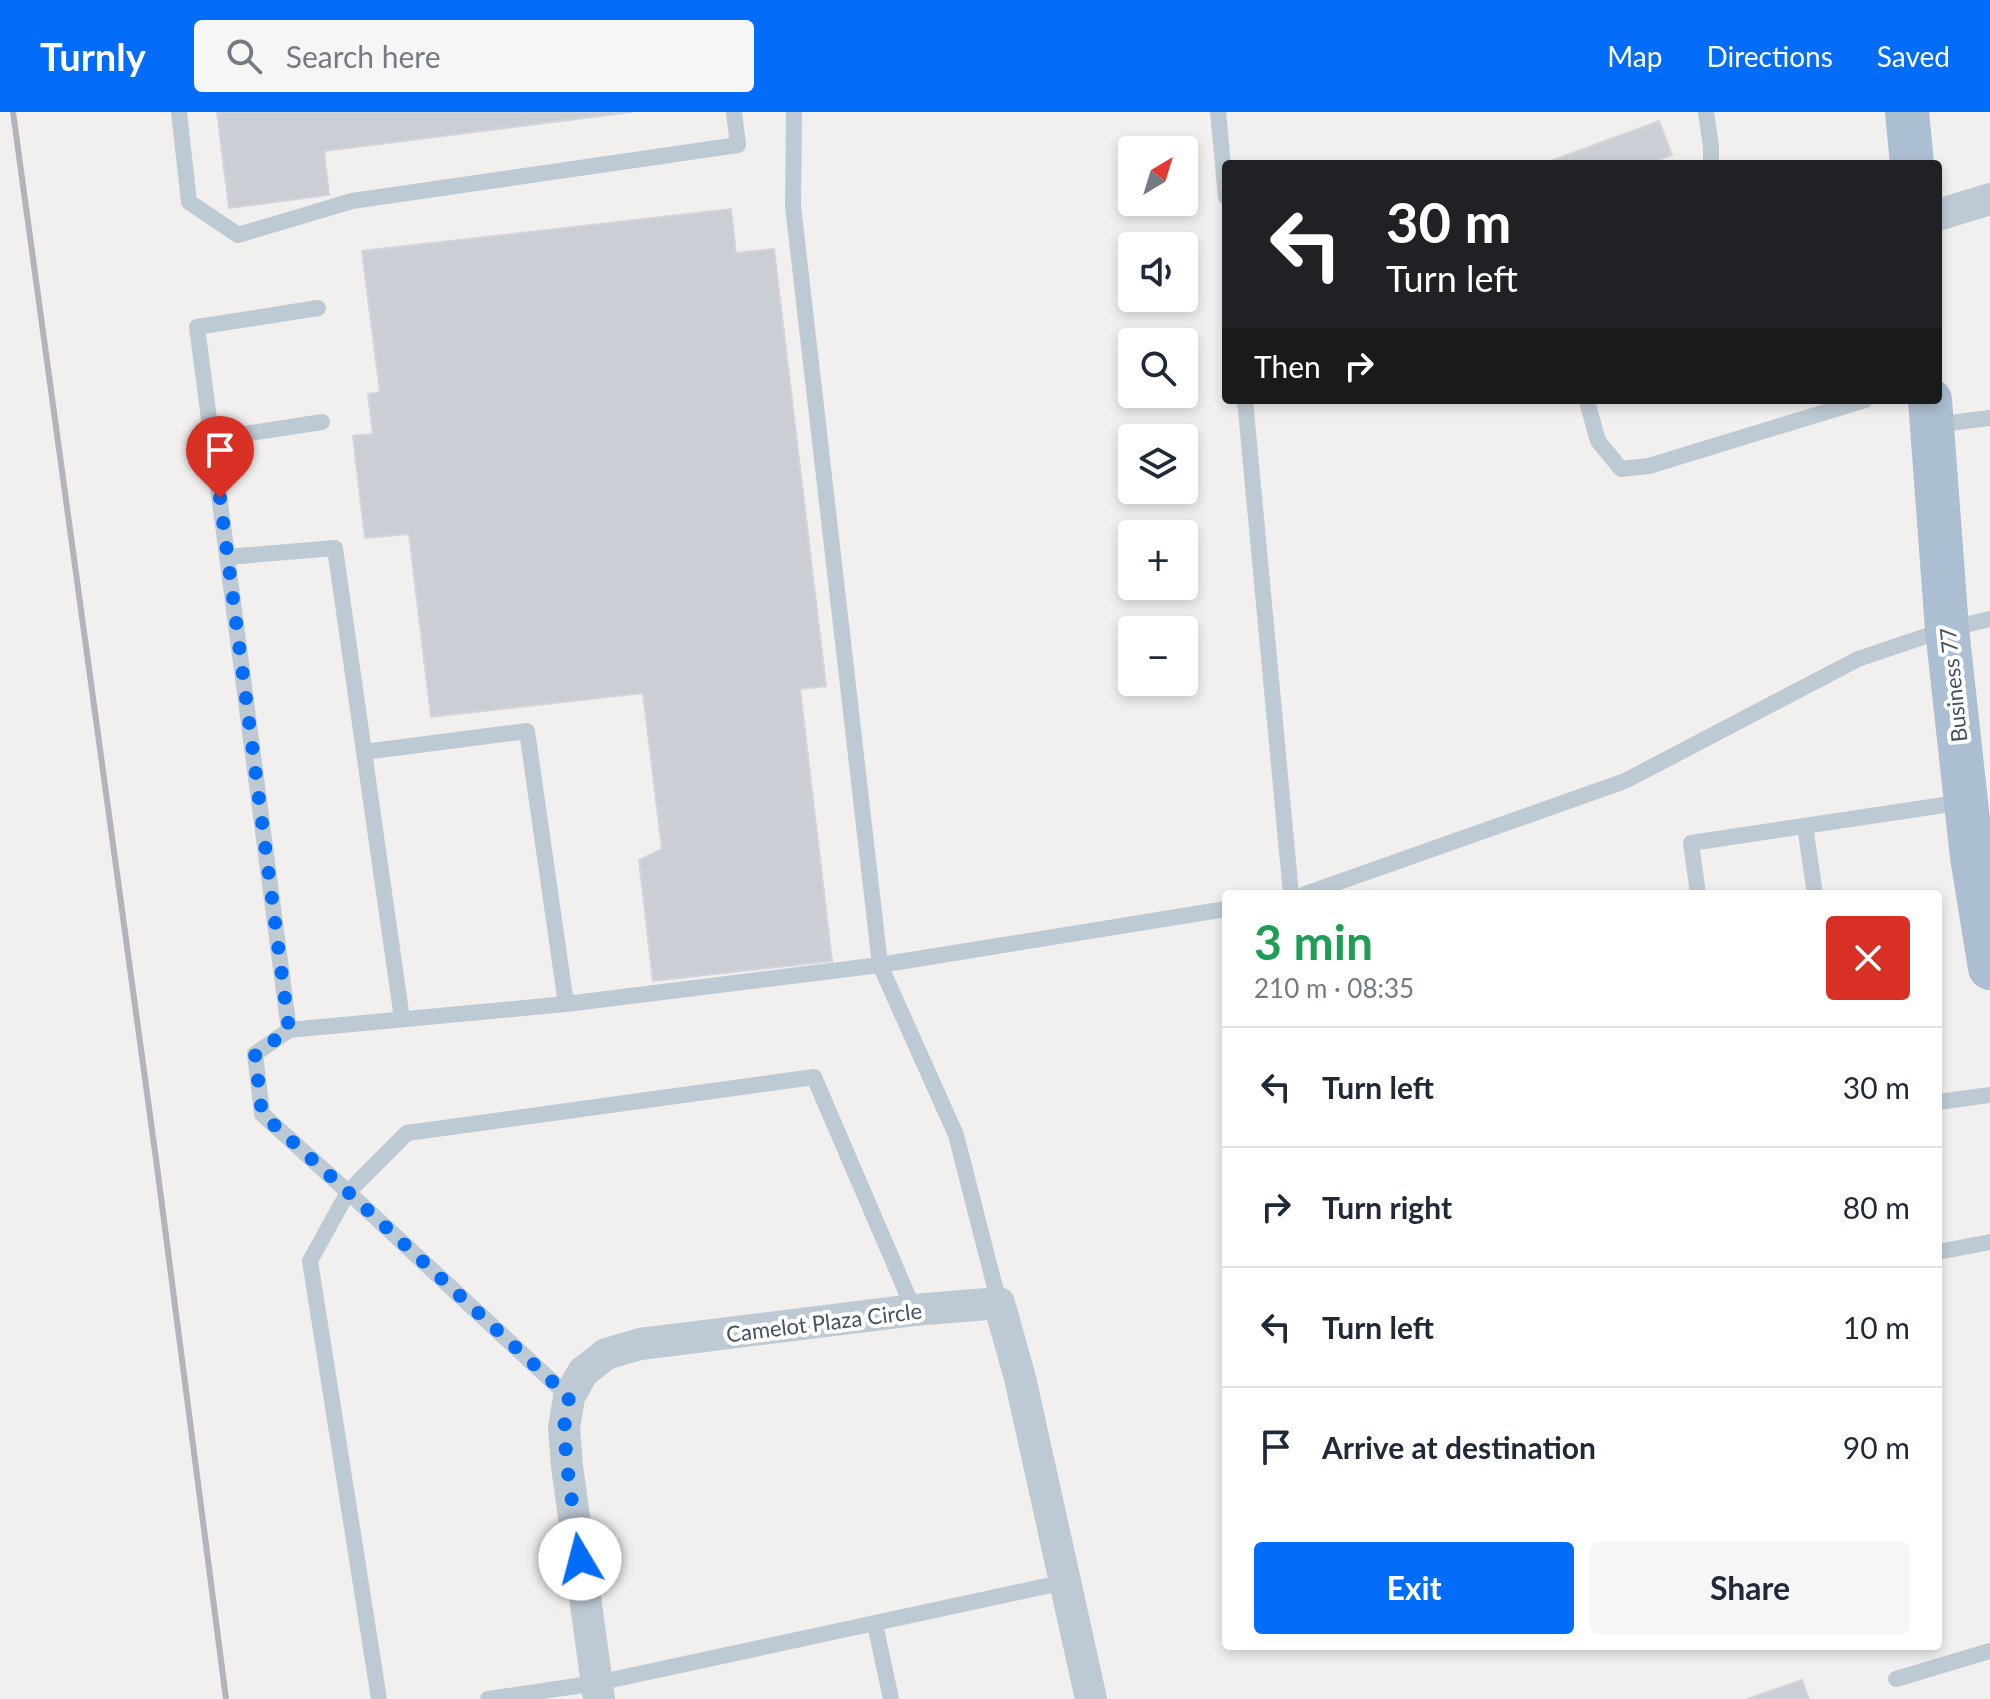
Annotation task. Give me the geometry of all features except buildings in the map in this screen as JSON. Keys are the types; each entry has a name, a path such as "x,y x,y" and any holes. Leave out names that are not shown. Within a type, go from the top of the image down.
{"main road":[{"path":"1907,112 1912,160"},
{"name":"Business 77","path":"1931,412 1947,629 1966,801 1981,856 1990,968"}],"street":[{"path":"1942,214 1990,199"},
{"path":"999,1303 1020,1378 1091,1699"},
{"name":"Camelot Plaza Circle","path":"598,1691 564,1428 569,1397 583,1372 606,1354 640,1344 914,1310 999,1303"}],"lane":[{"path":"179,112 189,202 238,235 352,201 738,145 734,112"},
{"path":"794,112 793,206 880,965 956,1135 999,1303"},
{"path":"1218,112 1223,160"},
{"path":"1706,112 1711,160"},
{"path":"289,1030 197,327 318,308"},
{"path":"1245,404 1291,890"},
{"path":"1588,404 1598,441 1621,469 1649,466 1852,404"},
{"path":"1931,412 1990,418"},
{"path":"212,439 322,422"},
{"path":"228,557 335,548 402,1019"},
{"path":"1316,890 1625,781 1858,659 1947,629 1990,619"},
{"path":"364,752 527,731 566,1004"},
{"path":"1697,890 1691,843 1966,801"},
{"path":"1805,826 1814,890"},
{"path":"569,1397 262,1114 255,1054 289,1030 566,1004 880,965 1222,910"},
{"path":"379,1699 310,1261 348,1192 407,1133 814,1077 914,1310"},
{"path":"1942,1101 1990,1095"},
{"path":"1942,1251 1990,1242"},
{"path":"488,1699 598,1691 1065,1582"},
{"path":"875,1624 891,1699"},
{"path":"1896,1679 1990,1651"}],"railway":[{"path":"13,112 156,1159 226,1699"}],"route":[{"path":"220,498 289,1030 255,1054 262,1114 569,1397 564,1428 580,1559"}]}
